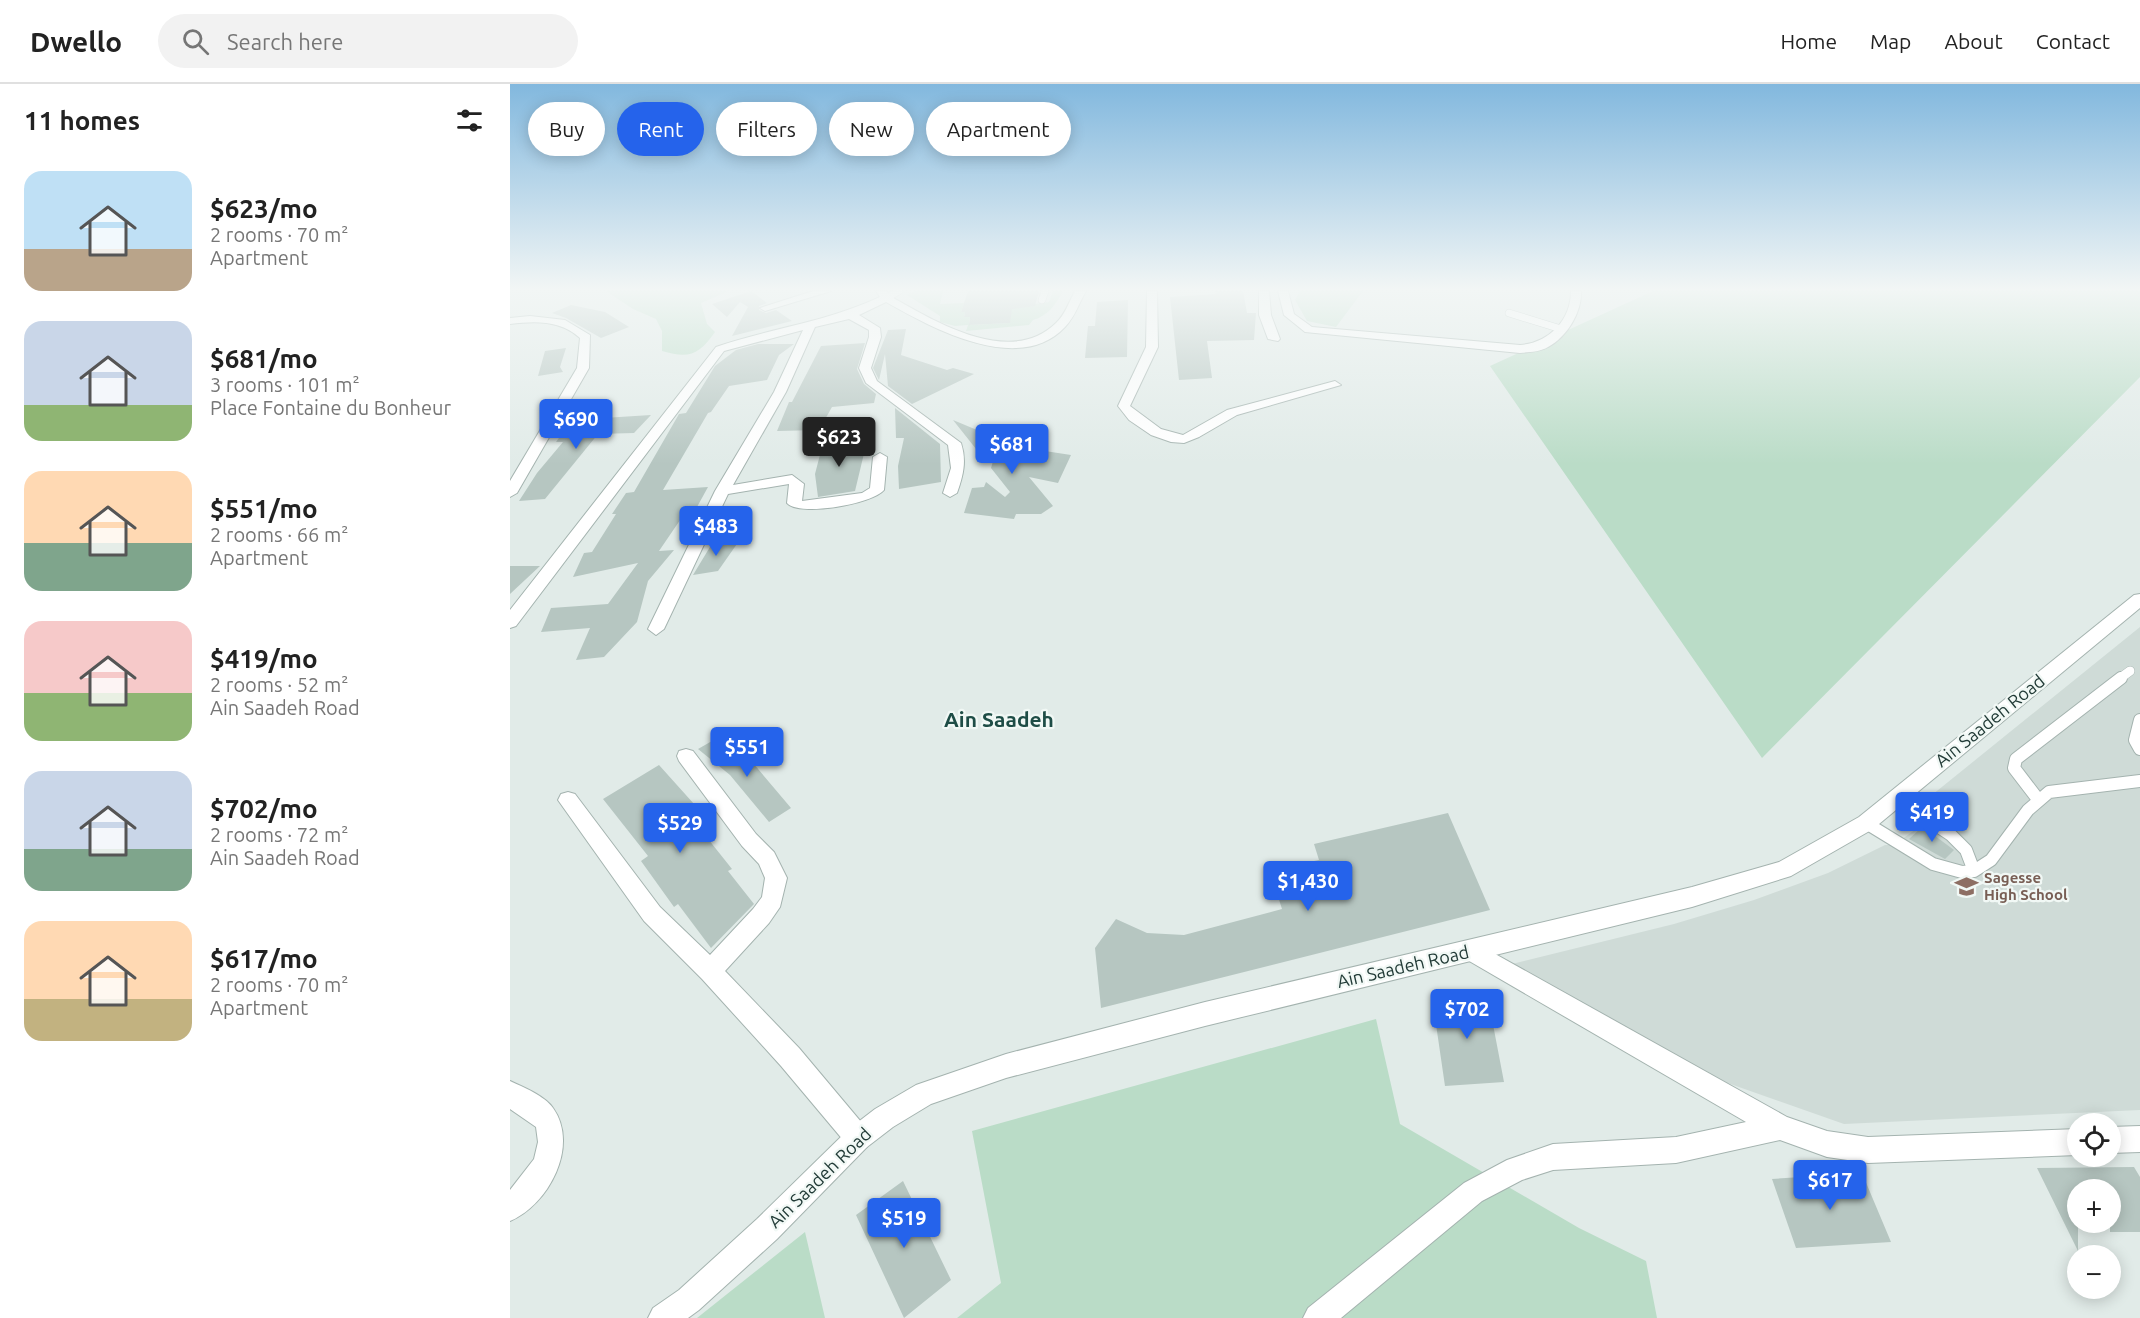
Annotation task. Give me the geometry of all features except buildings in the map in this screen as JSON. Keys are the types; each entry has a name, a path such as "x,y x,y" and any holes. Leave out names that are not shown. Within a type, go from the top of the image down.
{"street":[{"path":"510,493 583,368 586,349"},
{"path":"510,622 712,357 721,349"},
{"path":"656,629 722,491 780,392 800,349"},
{"path":"871,349 865,368 872,383 954,443 959,455 959,469 950,493"},
{"path":"1151,349 1124,406 1129,415 1172,437 1184,438 1197,434 1218,419 1238,411 1335,385"},
{"path":"722,491 792,479 797,484 794,502 800,506 866,497 877,490 880,457"},
{"name":"Ain Saadeh Road","path":"663,1318 689,1300 767,1229 858,1138 884,1118 925,1094 1006,1066 1205,1014 1692,897 1784,870 1821,851 1866,823 2140,600"},
{"path":"686,756 749,840 767,858 776,878 772,900 761,916 710,971"},
{"path":"568,801 652,914 710,971 790,1058 858,1138"},
{"path":"1472,951 1780,1127 1827,1144 1868,1150 2067,1142"},
{"path":"510,1094 544,1117 552,1136 547,1164 542,1173 510,1207"},
{"path":"1318,1318 1473,1192 1516,1169 1553,1157 1676,1150 1780,1127"},
{"path":"2121,1140 2140,1139"}],"lane":[{"path":"2037,798 2014,768 2016,759 2130,671"},
{"path":"2140,720 2135,740 2140,749"},
{"path":"1866,823 1909,851 1939,866 1959,872 1974,871 1994,857 2037,798 2049,792 2096,784 2140,781"},
{"path":"1895,798 1951,835 1966,850 1974,871"}],"shaded area":[{"name":"Sagesse High School","path":"2140,627 2140,1110 1844,1124 1702,1074 1500,967 1674,924 1754,900 1828,873 1885,845 1894,845 1923,824 1937,832 1945,824 1926,809 1927,799"}],"green space":[{"path":"662,349 700,349 686,355 662,351"},
{"path":"1528,349 2140,349 2140,377 1762,758 1490,366"},
{"path":"1376,1019 1400,1124 1579,1228 1646,1261 1657,1318 957,1318 1001,1283 972,1131"},
{"path":"805,1232 825,1318 697,1318"}],"place":[{"name":"Sagesse High School","path":"1966,887"}],"district":[{"name":"Ain Saadeh","path":"999,720"}]}
